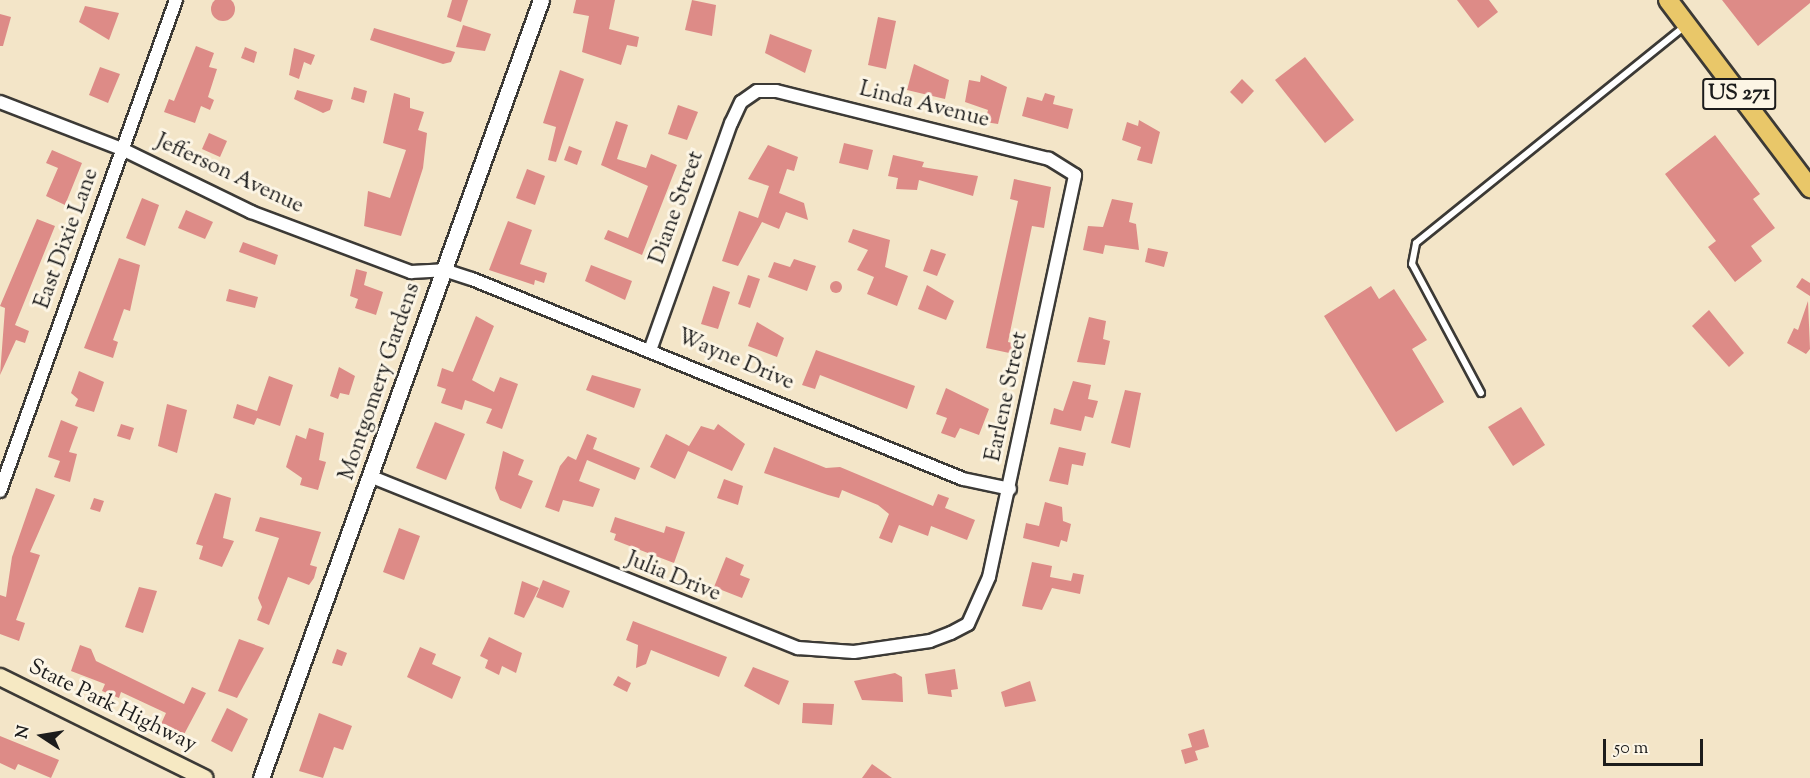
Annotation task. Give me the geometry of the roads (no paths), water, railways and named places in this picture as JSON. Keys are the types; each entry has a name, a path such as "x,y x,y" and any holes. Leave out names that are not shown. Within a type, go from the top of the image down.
{"main road":[{"name":"US 271","path":"1668,0 1810,188"},
{"name":"State Park Highway","path":"0,677 204,778"}],"street":[{"name":"East Dixie Lane","path":"0,491 176,0"},
{"name":"Montgomery Gardens","path":"261,778 372,477 541,0"},
{"name":"Linda Avenue","path":"757,91 784,93 1049,159 1076,175"},
{"name":"Diane Street","path":"651,348 731,123 741,102 757,91"},
{"name":"Jefferson Avenue","path":"0,102 122,149 251,213 411,272 444,270"},
{"name":"Earlene Street","path":"968,624 984,594 1010,489 1076,175"},
{"name":"Wayne Drive","path":"444,270 651,348 963,479 1010,489"},
{"name":"Julia Drive","path":"372,477 798,648 854,652 930,641 968,624"}],"lane":[{"path":"1481,393 1412,264 1416,243 1686,24"}]}
